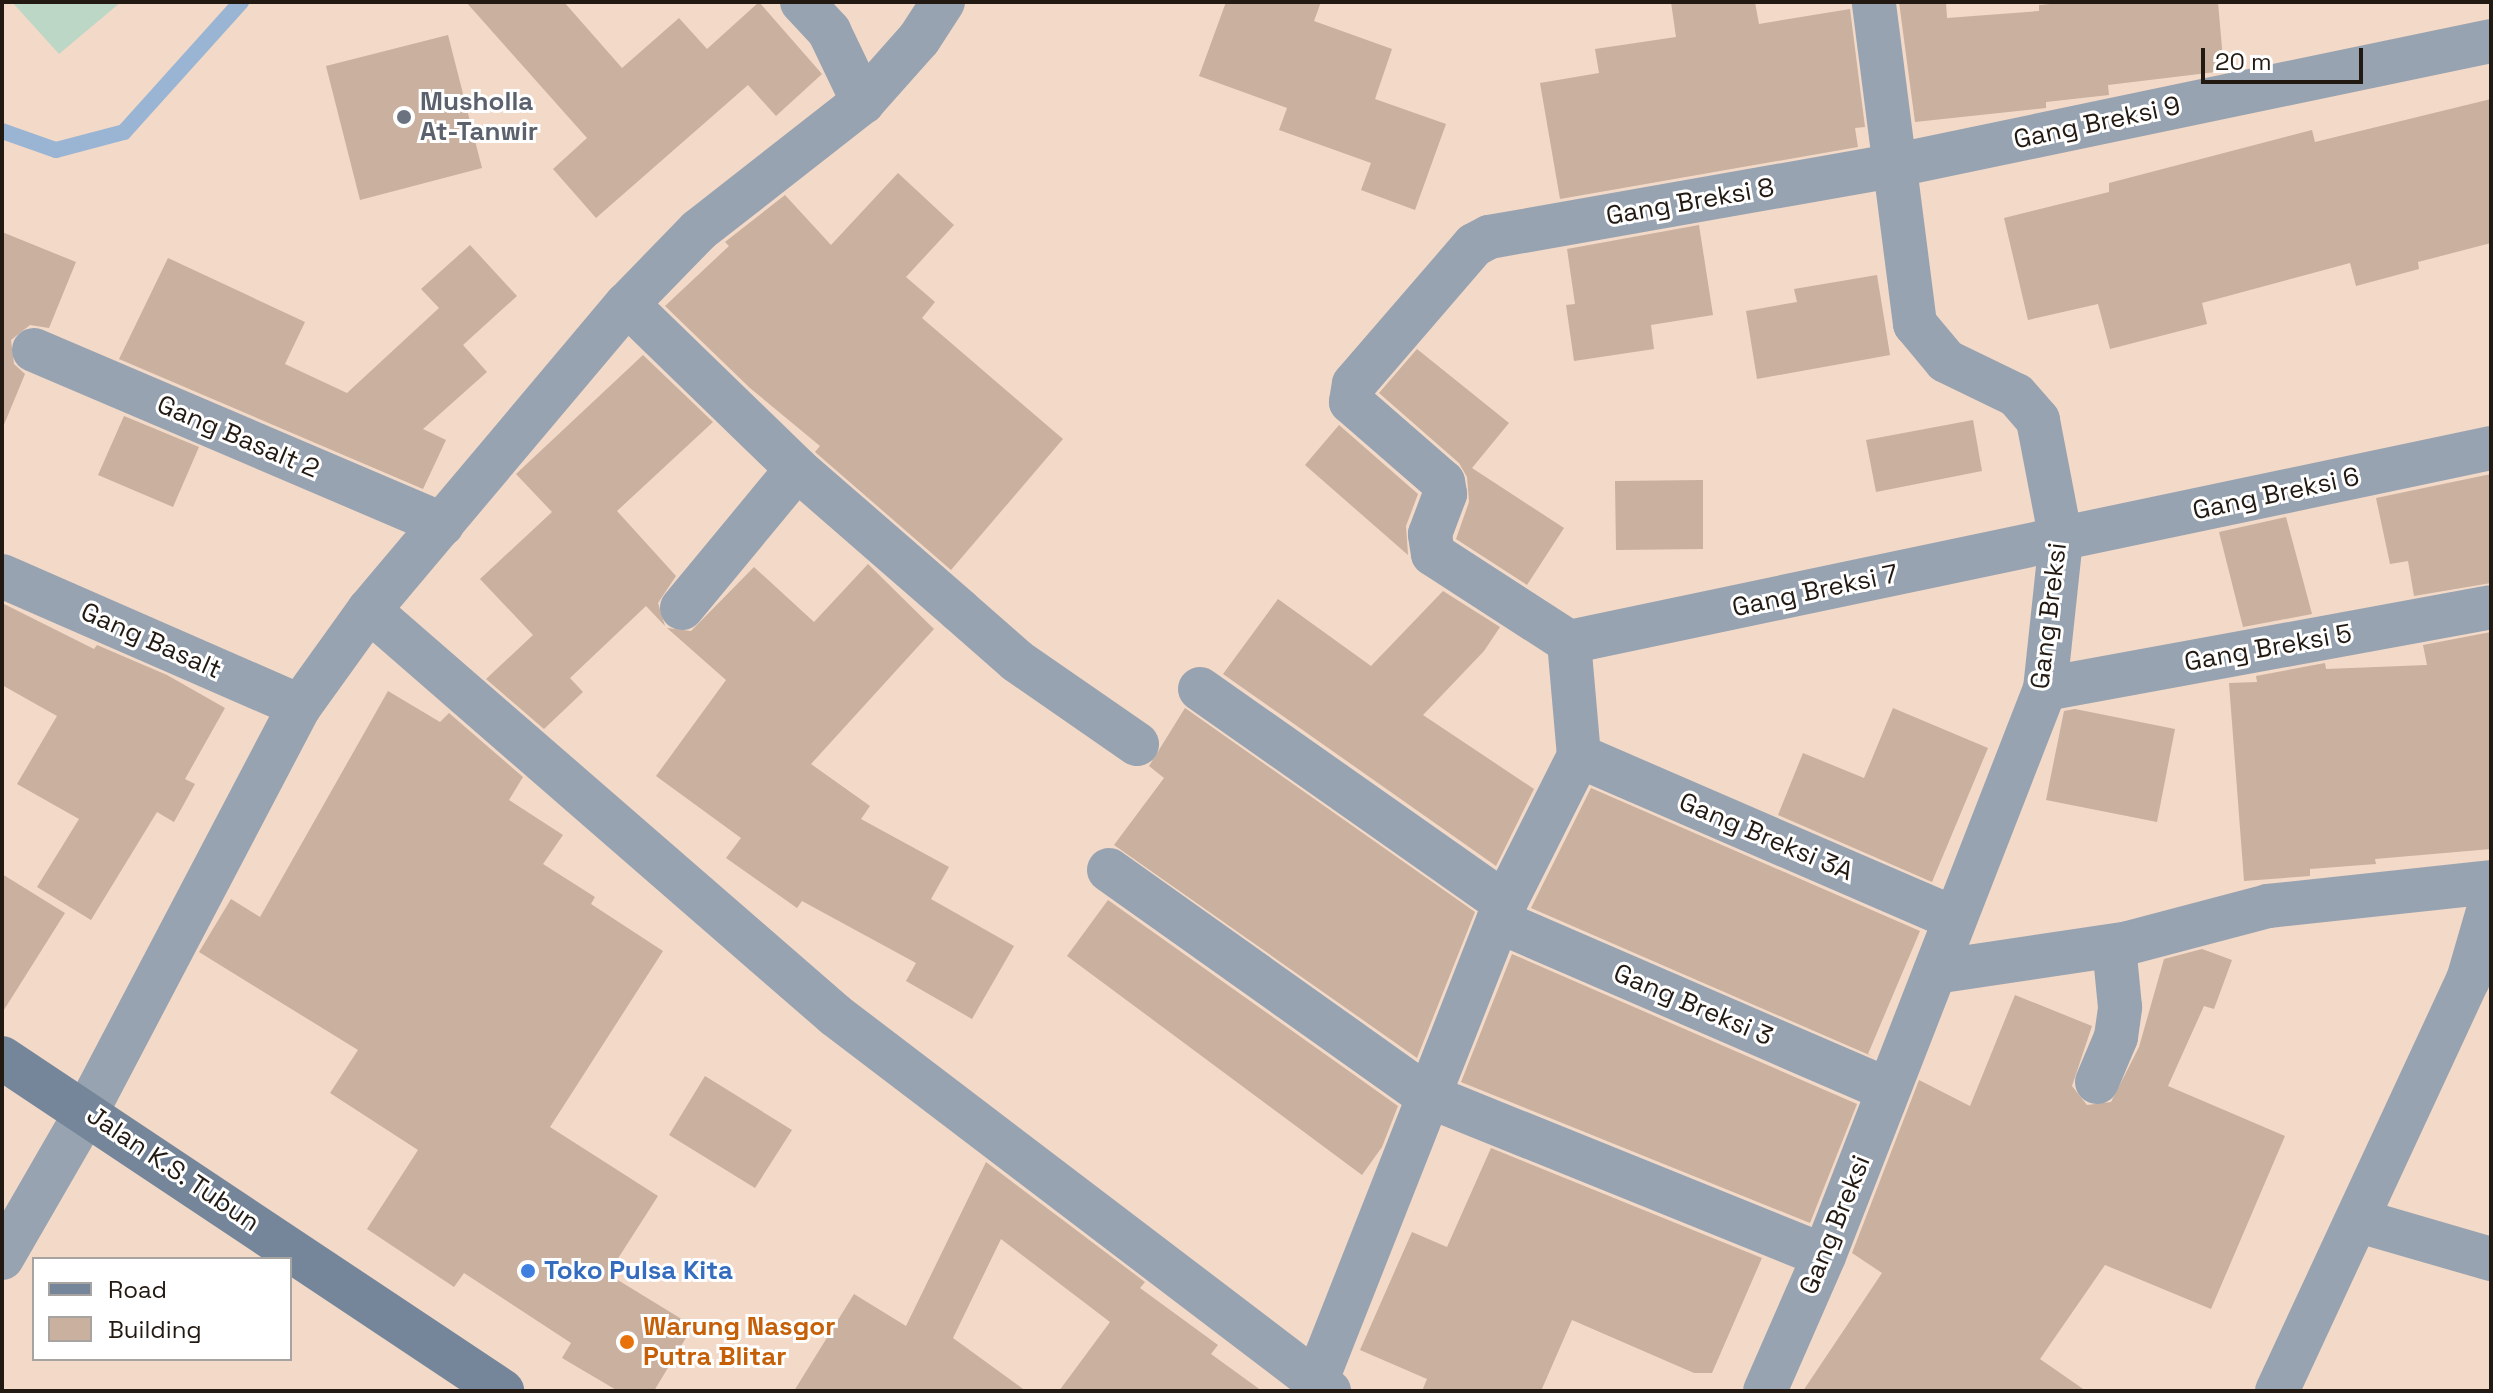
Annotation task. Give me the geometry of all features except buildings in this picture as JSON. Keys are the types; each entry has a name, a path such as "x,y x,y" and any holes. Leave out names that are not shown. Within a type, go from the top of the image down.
{"street":[{"path":"802,2 829,31 863,102"},
{"path":"2,1258 87,1111 300,706 369,610 627,304 699,230 863,102 919,39 943,2"},
{"name":"Gang Breksi","path":"1765,1391 1824,1256 1935,972 1953,918 2045,689 2061,540 2044,437 2033,413 2016,395 1946,361 1915,324 1892,166 1874,2"},
{"name":"Gang Breksi 9","path":"1892,166 2491,41"},
{"name":"Gang Breksi 8","path":"1569,642 1433,554 1430,534 1445,494 1443,482 1351,402 1354,384 1462,255 1489,237 1892,166"},
{"path":"627,304 797,469 1017,661 1137,744"},
{"name":"Gang Basalt 2","path":"34,350 442,524"},
{"name":"Gang Breksi 6","path":"2061,540 2491,448"},
{"path":"682,608 797,469"},
{"name":"Gang Breksi 7","path":"1569,642 2061,540"},
{"name":"Gang Basalt","path":"2,576 300,706"},
{"name":"Gang Breksi 5","path":"2045,689 2491,607"},
{"path":"369,610 835,1015 1322,1387 1426,1095 1502,912 1579,756 1569,642"},
{"name":"Gang Breksi 3","path":"1200,689 1502,912 1888,1090"},
{"name":"Gang Breksi 3A","path":"1579,756 1953,918"},
{"path":"1109,870 1426,1095 1824,1256"},
{"path":"1935,972 2114,946 2268,906 2491,882"},
{"path":"2277,1391 2480,983 2491,901"},
{"path":"2097,1082 2116,1037 2120,1007 2114,946"},
{"name":"Jalan K.S. Tubun","path":"2,1058 87,1111 502,1391"},
{"path":"2360,1221 2491,1259"}],"green space":[{"path":"12,2 121,2 59,54"}],"waterway":[{"path":"2,131 56,150 124,132 241,2"}],"place":[{"name":"Musholla At-Tanwir","path":"404,117"},
{"name":"Toko Pulsa Kita","path":"528,1271"},
{"name":"Warung Nasgor Putra Blitar","path":"627,1342"}]}
